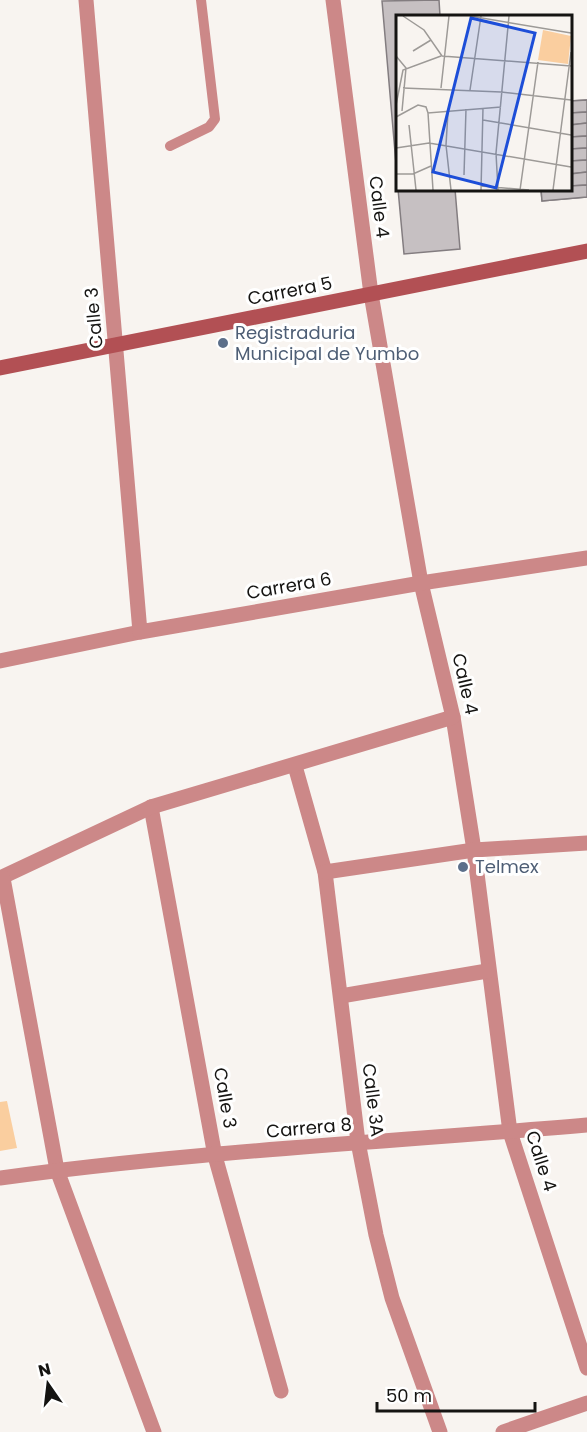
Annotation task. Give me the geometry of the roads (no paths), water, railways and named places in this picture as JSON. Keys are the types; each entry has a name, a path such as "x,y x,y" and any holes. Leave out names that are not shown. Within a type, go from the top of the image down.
{"main road":[{"name":"Carrera 5","path":"0,368 587,250"}],"street":[{"name":"Calle 3","path":"86,0 140,632"},
{"name":"Calle 4","path":"333,0 371,294 421,583 453,717 474,850 487,971 510,1132 587,1368"},
{"name":"Carrera 6","path":"0,661 140,632 421,583 587,558"},
{"path":"154,1432 57,1170 2,878 151,807 295,766 453,717"},
{"name":"Calle 3A","path":"295,766 325,872 358,1142 376,1235 392,1298 440,1432"},
{"name":"Calle 3","path":"151,807 215,1156 281,1391"},
{"path":"325,872 474,850 587,843"},
{"path":"340,996 487,971"},
{"name":"Carrera 8","path":"0,1178 57,1170 358,1142 587,1125"},
{"path":"503,1432 587,1403"}],"lane":[{"path":"170,146 209,127 215,119 201,0"}],"place":[{"name":"Registraduria Municipal de Yumbo","path":"223,343"},
{"name":"Telmex","path":"463,867"}]}
